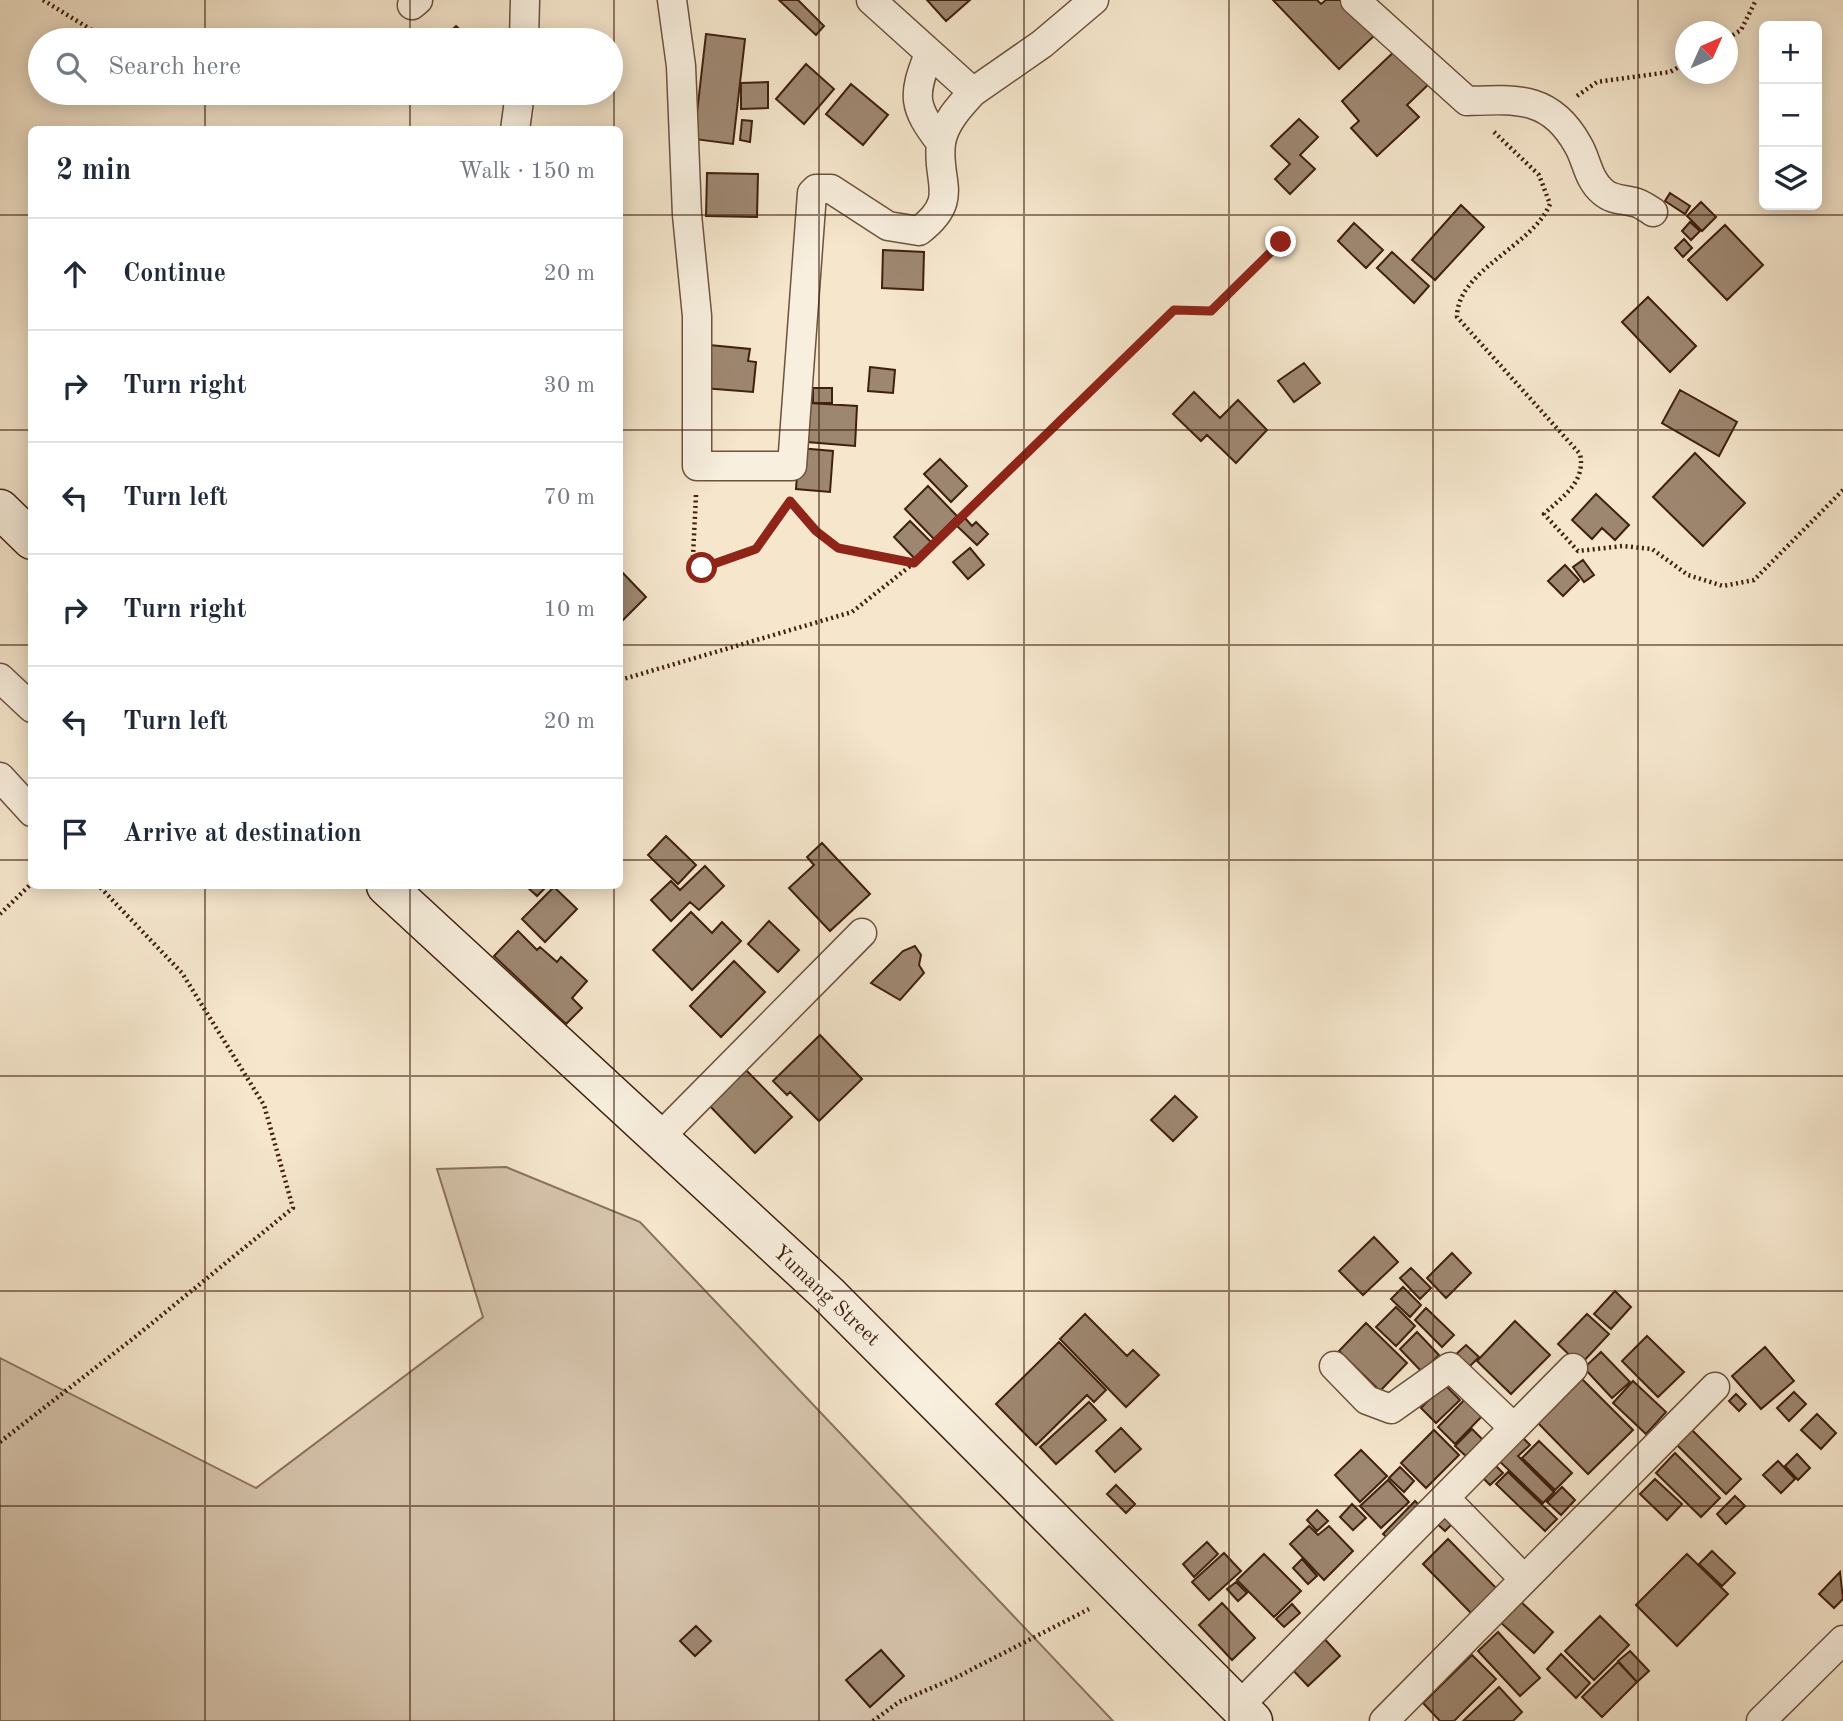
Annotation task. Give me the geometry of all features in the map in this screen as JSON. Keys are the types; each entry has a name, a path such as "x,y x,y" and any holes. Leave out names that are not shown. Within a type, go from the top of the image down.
{"main road":[{"path":"0,509 28,536"},
{"name":"Yumang Street","path":"389,889 867,1332 1245,1714"}],"street":[{"path":"524,28 525,0"},
{"path":"672,0 681,66 687,215 697,316 697,466 792,466 811,193 816,189 831,189 888,226 919,231 935,215 946,198 941,143 946,128 973,92 1042,44 1094,0"},
{"path":"871,0 973,92"},
{"path":"1355,0 1467,101 1520,101 1552,111 1579,145 1592,179 1602,192 1613,198 1634,202 1653,212"},
{"path":"929,54 917,83 916,98 920,113 941,143"},
{"path":"516,126 518,105"},
{"path":"0,678 28,704"},
{"path":"0,778 28,808"},
{"path":"659,1138 862,933"},
{"path":"1334,1366 1367,1400 1391,1409 1450,1367 1513,1427"},
{"path":"1245,1714 1445,1498 1573,1368"},
{"path":"1384,1721 1715,1387"},
{"path":"1445,1498 1524,1579"},
{"path":"1761,1721 1843,1640"}],"path":[{"path":"43,0 88,28"},
{"path":"1738,32 1756,0"},
{"path":"1552,111 1597,82 1670,72 1675,69"},
{"path":"1467,101 1539,175 1550,204 1544,219 1479,275 1457,305 1457,317 1580,454 1583,466 1577,483 1544,514 1578,551 1623,546 1652,549 1688,575 1723,586 1754,580 1843,490"},
{"path":"623,679 852,612 914,563 1174,310 1211,311 1281,242"},
{"path":"697,466 692,555 702,568 756,549 790,501 816,531 838,548 914,563"},
{"path":"0,914 28,887"},
{"path":"0,1442 135,1338 293,1208 264,1105 182,973 102,889"},
{"path":"873,1721 899,1702 957,1677 1123,1591"}],"shaded area":[{"path":"506,1167 640,1222 1113,1721 0,1721 0,1358 256,1488 483,1317 437,1169"}],"building":[{"path":"779,0 798,0 824,26 816,35"},
{"path":"927,0 970,0 946,21"},
{"path":"1273,0 1317,0 1321,4 1326,0 1344,0 1376,34 1339,69"},
{"path":"706,34 745,39 733,144 694,139"},
{"path":"1398,48 1431,82 1407,105 1419,117 1377,156 1351,128 1359,121 1342,101"},
{"path":"806,64 834,89 804,124 776,99"},
{"path":"768,82 768,108 741,109 741,83"},
{"path":"851,84 888,115 863,145 826,114"},
{"path":"1299,119 1318,137 1300,155 1315,169 1290,194 1275,179 1290,164 1271,146"},
{"path":"742,120 752,121 750,142 740,140"},
{"path":"707,173 758,174 757,217 706,216"},
{"path":"1670,193 1690,206 1685,214 1665,201"},
{"path":"1701,202 1716,217 1702,231 1687,216"},
{"path":"1461,205 1484,227 1435,280 1412,260"},
{"path":"1690,222 1700,231 1691,240 1682,231"},
{"path":"1354,223 1383,250 1366,268 1338,241"},
{"path":"1725,225 1763,265 1727,300 1688,260"},
{"path":"1684,239 1692,248 1683,257 1675,248"},
{"path":"883,250 924,252 923,290 882,288"},
{"path":"1392,252 1429,286 1414,303 1377,268"},
{"path":"1648,297 1696,346 1670,372 1622,322"},
{"path":"699,344 750,349 748,361 756,362 753,392 703,388"},
{"path":"1304,363 1320,383 1294,402 1278,381"},
{"path":"870,367 895,370 893,393 868,391"},
{"path":"813,388 832,388 832,403 813,403"},
{"path":"1680,390 1737,422 1719,456 1662,423"},
{"path":"1194,392 1220,418 1238,400 1267,430 1236,463 1207,435 1201,441 1173,414"},
{"path":"809,403 857,406 855,446 807,442"},
{"path":"799,448 833,451 830,492 796,489"},
{"path":"1695,453 1745,503 1703,546 1653,497"},
{"path":"940,459 967,486 951,502 924,474"},
{"path":"928,486 957,516 934,539 905,509"},
{"path":"1596,494 1629,525 1615,540 1602,528 1592,539 1572,520"},
{"path":"965,518 972,526 976,522 988,534 977,545 957,526"},
{"path":"910,521 932,543 916,560 894,537"},
{"path":"970,548 984,565 968,579 953,562"},
{"path":"1583,560 1594,575 1584,582 1573,567"},
{"path":"1565,565 1579,580 1563,596 1548,581"},
{"path":"623,573 646,597 623,620"},
{"path":"666,836 696,865 678,884 648,855"},
{"path":"822,843 870,894 830,931 789,888 814,865 807,857"},
{"path":"705,866 724,886 699,910 690,902 671,921 651,900 671,881 680,890"},
{"path":"529,889 544,889 537,896"},
{"path":"552,889 556,889 577,909 545,942 522,919"},
{"path":"691,912 712,933 722,922 741,941 692,990 653,950"},
{"path":"769,921 799,950 778,972 748,944"},
{"path":"518,931 537,950 540,947 557,962 561,957 587,981 572,998 582,1008 566,1024 494,956"},
{"path":"915,946 921,955 919,965 924,973 900,1000 871,983 903,951"},
{"path":"734,961 765,992 721,1037 690,1006"},
{"path":"820,1035 862,1079 819,1121 790,1092 787,1095 773,1081"},
{"path":"742,1066 792,1117 755,1153 706,1102"},
{"path":"1175,1096 1197,1117 1173,1141 1151,1120"},
{"path":"1374,1237 1398,1262 1363,1295 1339,1271"},
{"path":"1452,1253 1471,1273 1446,1298 1427,1278"},
{"path":"1411,1268 1431,1288 1420,1299 1400,1278"},
{"path":"1403,1287 1421,1305 1410,1317 1391,1299"},
{"path":"1615,1291 1631,1307 1611,1329 1594,1314"},
{"path":"1396,1307 1415,1326 1396,1346 1376,1327"},
{"path":"1426,1308 1454,1335 1442,1347 1415,1320"},
{"path":"1085,1314 1127,1356 1133,1350 1159,1375 1126,1407 1060,1339"},
{"path":"1587,1314 1609,1334 1580,1365 1558,1344"},
{"path":"1515,1321 1550,1355 1511,1394 1477,1361"},
{"path":"1366,1323 1407,1363 1380,1391 1339,1351"},
{"path":"1417,1332 1439,1355 1422,1372 1400,1349"},
{"path":"1647,1336 1684,1372 1658,1397 1622,1361"},
{"path":"1059,1342 1106,1390 1094,1402 1087,1395 1036,1445 996,1404"},
{"path":"1466,1345 1479,1357 1466,1370 1453,1357"},
{"path":"1765,1347 1794,1381 1761,1409 1732,1376"},
{"path":"1601,1352 1630,1382 1612,1398 1584,1368"},
{"path":"1580,1377 1633,1430 1588,1474 1536,1421"},
{"path":"1633,1381 1666,1412 1646,1434 1613,1403"},
{"path":"1444,1384 1460,1400 1436,1423 1421,1408"},
{"path":"1794,1392 1806,1404 1789,1421 1777,1408"},
{"path":"1470,1394 1487,1411 1455,1444 1438,1427"},
{"path":"1736,1394 1746,1404 1739,1411 1729,1401"},
{"path":"1089,1402 1106,1420 1056,1464 1040,1447"},
{"path":"1817,1414 1836,1433 1821,1449 1801,1430"},
{"path":"1686,1424 1741,1479 1726,1494 1671,1439"},
{"path":"1121,1428 1141,1449 1115,1472 1096,1451"},
{"path":"1472,1429 1484,1441 1468,1458 1455,1446"},
{"path":"1434,1430 1459,1455 1426,1488 1401,1463"},
{"path":"1517,1432 1530,1445 1518,1456 1554,1492 1543,1503 1494,1456"},
{"path":"1539,1441 1572,1473 1555,1490 1522,1458"},
{"path":"1361,1450 1387,1476 1360,1502 1335,1475"},
{"path":"1675,1453 1720,1498 1701,1517 1656,1473"},
{"path":"1797,1454 1810,1468 1798,1480 1785,1466"},
{"path":"1491,1461 1503,1473 1490,1485 1478,1473"},
{"path":"1778,1461 1795,1479 1781,1493 1763,1475"},
{"path":"1400,1467 1414,1481 1404,1492 1389,1478"},
{"path":"1508,1472 1557,1519 1545,1531 1496,1484"},
{"path":"1655,1479 1682,1504 1667,1520 1640,1494"},
{"path":"1388,1480 1409,1502 1381,1528 1360,1506"},
{"path":"1116,1485 1135,1504 1126,1513 1107,1494"},
{"path":"1562,1487 1575,1500 1561,1515 1547,1502"},
{"path":"1735,1496 1745,1506 1726,1524 1717,1514"},
{"path":"1415,1501 1425,1511 1393,1543 1383,1534"},
{"path":"1352,1504 1366,1518 1353,1530 1340,1517"},
{"path":"1317,1510 1328,1521 1317,1531 1307,1520"},
{"path":"1446,1510 1456,1520 1445,1531 1435,1522"},
{"path":"1309,1526 1318,1535 1329,1526 1353,1551 1324,1580 1290,1544"},
{"path":"1448,1539 1497,1589 1472,1614 1423,1564"},
{"path":"1207,1542 1218,1554 1194,1577 1183,1564"},
{"path":"1712,1551 1735,1573 1722,1586 1699,1564"},
{"path":"1224,1553 1241,1571 1209,1600 1192,1582"},
{"path":"1264,1554 1301,1591 1274,1617 1237,1580"},
{"path":"1687,1554 1728,1594 1677,1646 1636,1605"},
{"path":"1302,1559 1317,1576 1308,1584 1293,1568"},
{"path":"1840,1572 1843,1599 1834,1608 1819,1594"},
{"path":"1236,1582 1247,1593 1238,1601 1227,1589"},
{"path":"1518,1599 1553,1632 1534,1653 1498,1620"},
{"path":"1222,1603 1255,1638 1232,1660 1199,1625"},
{"path":"1292,1604 1300,1613 1284,1627 1276,1619"},
{"path":"1600,1616 1629,1645 1594,1680 1565,1651"},
{"path":"696,1626 711,1641 695,1656 680,1641"},
{"path":"1498,1632 1540,1678 1520,1696 1478,1651"},
{"path":"1321,1635 1340,1656 1308,1686 1289,1666"},
{"path":"881,1650 904,1676 870,1707 846,1680"},
{"path":"1630,1651 1649,1671 1637,1682 1618,1661"},
{"path":"1561,1654 1590,1683 1576,1698 1547,1669"},
{"path":"1472,1655 1496,1679 1454,1721 1440,1721 1423,1703"},
{"path":"1618,1662 1637,1682 1602,1717 1582,1697"},
{"path":"1499,1687 1522,1712 1513,1721 1463,1721"}],"route":[{"path":"702,568 756,549 790,501 816,531 838,548 914,563 1174,310 1211,311 1281,242"}]}
